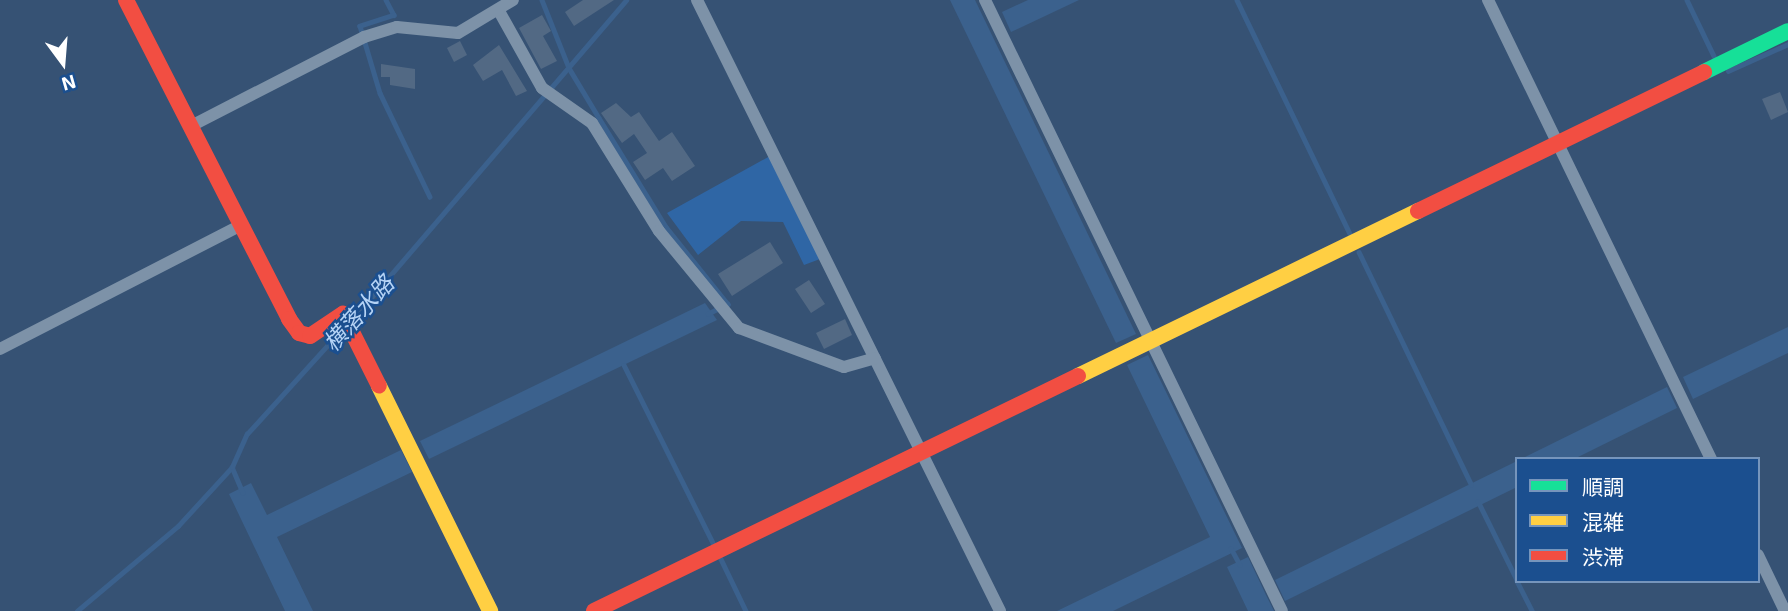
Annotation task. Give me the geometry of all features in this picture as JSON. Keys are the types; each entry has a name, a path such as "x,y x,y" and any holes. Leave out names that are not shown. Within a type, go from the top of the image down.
{"street":[{"path":"126,0 241,226 299,332 310,336 343,314 490,611"},
{"path":"191,126 364,37 397,27 458,33 499,11 513,0"},
{"path":"697,0 923,451 1000,611"},
{"path":"985,0 1138,347 1282,611"},
{"path":"1488,0 1710,457"},
{"path":"499,11 547,93 592,123 659,231 715,303 739,328 804,355 844,367 875,358"},
{"path":"594,611 1788,31"},
{"path":"0,349 241,226"},
{"path":"1760,559 1785,611"}],"shaded area":[{"path":"950,0 975,0 1136,334 1116,343"},
{"path":"1028,0 1079,0 1011,32 1002,12"},
{"path":"770,156 820,259 804,265 783,222 741,221 698,255 667,213"},
{"path":"705,303 717,320 429,459 420,441"},
{"path":"1788,327 1788,353 1693,399 1683,377"},
{"path":"1148,355 1242,548 1113,611 1057,611 1210,537 1127,365"},
{"path":"1667,387 1677,408 1578,457 1525,457"},
{"path":"401,450 412,472 277,537 313,611 285,611 229,494 251,483 267,515"},
{"path":"1515,462 1515,488 1285,601 1275,580"},
{"path":"1248,557 1274,611 1248,611 1227,567"}],"building":[{"path":"583,0 614,0 574,26 565,12"},
{"path":"542,15 551,31 543,36 557,61 541,69 519,28"},
{"path":"460,41 467,55 454,62 447,48"},
{"path":"499,45 527,91 516,96 502,70 483,81 473,65"},
{"path":"381,64 415,69 415,89 390,85 390,77 381,77"},
{"path":"1780,92 1788,112 1771,120 1762,99"},
{"path":"616,103 631,117 639,112 659,141 672,132 695,166 672,181 663,168 645,180 633,162 647,153 634,134 622,143 601,113"},
{"path":"770,242 783,263 732,296 718,274"},
{"path":"809,280 825,304 811,313 795,289"},
{"path":"845,319 852,335 824,349 816,333"}],"waterway":[{"path":"386,0 394,15 360,26 380,93 430,197"},
{"path":"542,0 569,68 599,118 666,227 728,304 708,314"},
{"name":"横落水路","path":"352,320 626,0"},
{"path":"1237,0 1350,234"},
{"path":"1687,0 1714,56"},
{"path":"1728,71 1788,44"},
{"path":"1359,252 1471,484"},
{"name":"横落水路","path":"77,611 178,526 232,467 247,434 345,326"},
{"path":"624,365 714,545"},
{"path":"232,467 243,493"},
{"path":"1478,501 1515,576"},
{"path":"1231,548 1240,565"},
{"path":"721,559 746,611"},
{"path":"1518,583 1532,611"}],"traffic: fast":[{"path":"1704,72 1788,31"}],"traffic: slow":[{"path":"1078,376 1418,211"},
{"path":"379,386 490,611"}],"traffic: jam":[{"path":"126,0 289,319 299,333 310,336 343,314 379,386"},
{"path":"1418,211 1704,72"},
{"path":"594,611 1078,376"}]}
